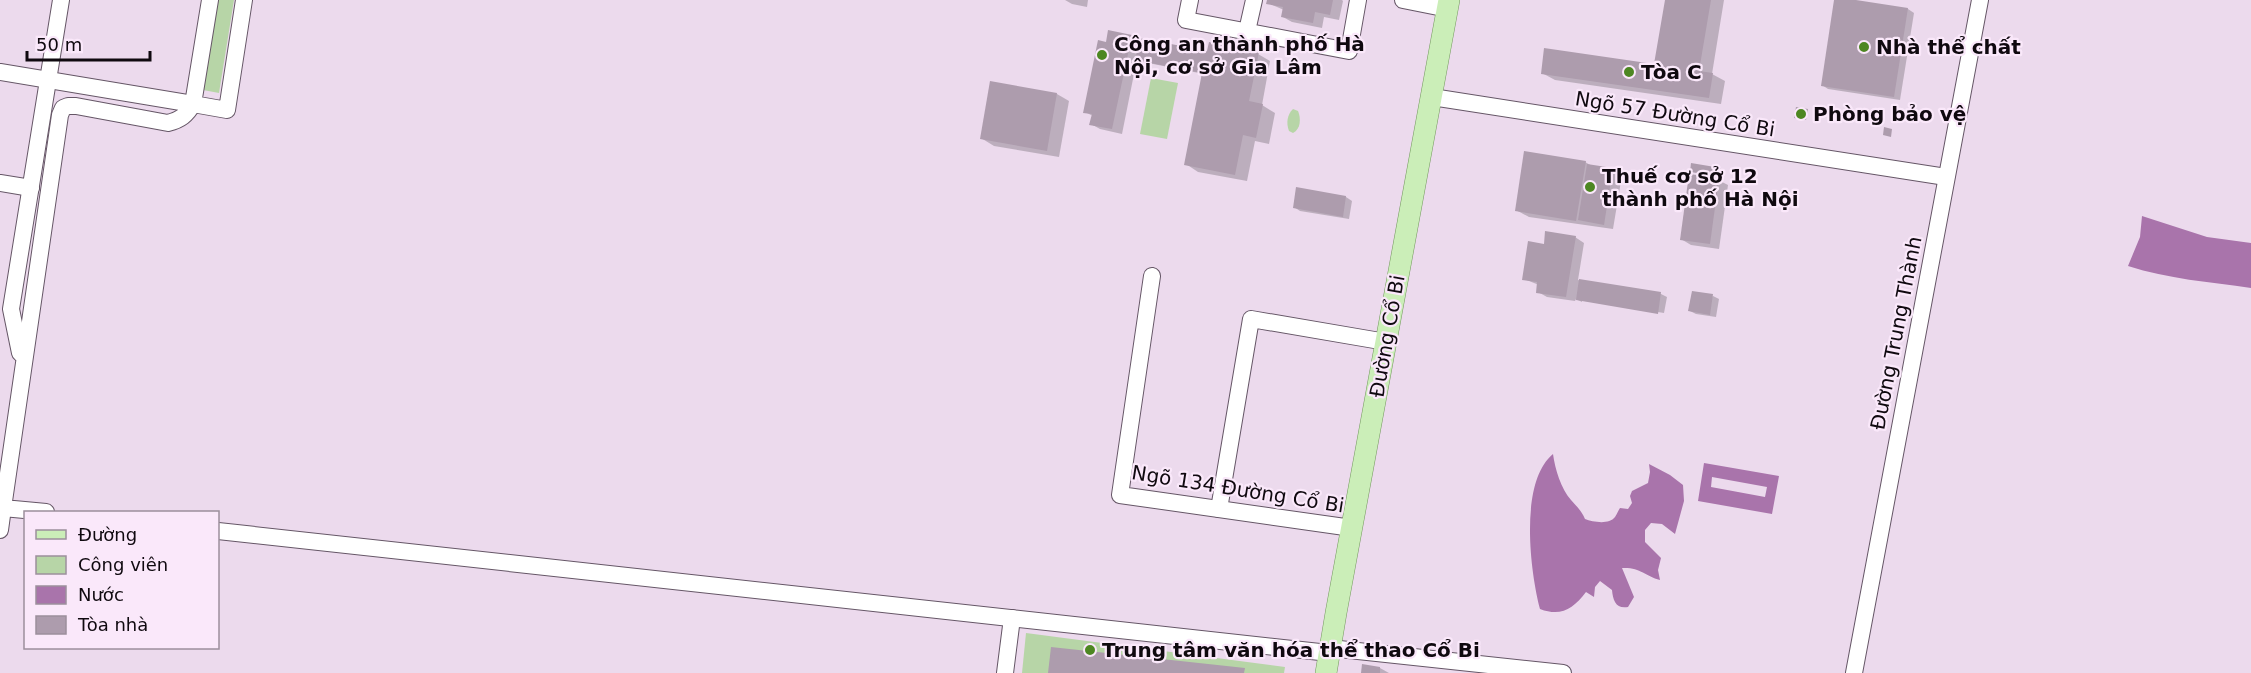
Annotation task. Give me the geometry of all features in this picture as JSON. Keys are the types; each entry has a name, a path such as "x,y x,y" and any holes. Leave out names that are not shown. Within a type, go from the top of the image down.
{"main road":[{"name":"Đường Cổ Bi","path":"1328,658 1449,4"}],"street":[{"path":"22,375 20,352 11,309 61,0"},
{"path":"0,530 60,115 63,108 76,106 168,123 179,120 188,113 193,104 210,0"},
{"path":"0,72 227,110 244,0"},
{"path":"1190,0 1186,20 1348,51 1359,0"},
{"path":"1247,32 1254,0"},
{"path":"1403,0 1449,4"},
{"name":"Đường Trung Thành","path":"1854,673 1980,0"},
{"name":"Ngõ 57 Đường Cổ Bi","path":"1432,97 1947,177"},
{"path":"0,183 31,188"},
{"name":"Ngõ 134 Đường Cổ Bi","path":"1152,276 1120,495 1352,528"},
{"path":"1219,509 1251,319 1386,342"},
{"path":"3,508 29,511"},
{"path":"219,531 1012,618 1328,658 1563,673"},
{"path":"1005,673 1012,618"}],"green space":[{"path":"218,0 234,0 219,93 203,90"},
{"path":"1151,78 1178,83 1167,139 1140,134"},
{"path":"1293,109 1298,111 1300,120 1298,129 1293,133 1289,131 1287,122"},
{"name":"Trung tâm văn hóa thể thao Cổ Bi","path":"1026,633 1285,667 1284,673 1022,673"}],"water":[{"path":"2142,216 2207,237 2251,243 2251,288 2174,277 2128,266 2140,237"},
{"path":"1553,454 1561,485 1585,519 1592,521 1612,520 1620,508 1628,509 1632,503 1630,496 1632,491 1648,483 1649,464 1683,485 1684,501 1675,534 1662,524 1651,523 1645,530 1645,542 1661,558 1658,570 1660,580 1638,570 1622,568 1634,597 1628,607 1618,605 1614,601 1612,590 1600,581 1595,587 1594,597 1586,592 1571,607 1560,612 1540,609 1531,551 1531,505 1542,467"},
{"path":"1704,463 1779,476 1772,514 1698,501","holes":["1712,477 1767,487 1765,497 1711,487"]}],"building":[{"path":"1267,0 1333,0 1330,15 1315,12 1313,23 1281,17 1283,7 1266,4"},
{"path":"1665,0 1711,0 1699,71 1713,73 1709,98 1541,74 1544,48 1654,64"},
{"name":"Nhà thể chất","path":"1834,0 1856,0 1908,8 1894,97 1821,86"},
{"path":"1108,30 1132,35 1112,129 1089,125 1092,114 1083,113 1098,40 1106,42"},
{"path":"1140,38 1207,51 1209,42 1259,52 1249,101 1263,104 1256,138 1243,135 1235,175 1184,165 1202,73 1135,60"},
{"path":"990,81 1057,93 1047,151 980,139"},
{"name":"Phòng bảo vệ","path":"1796,107 1808,109 1806,120 1794,118"},
{"path":"1884,127 1892,129 1891,137 1883,135"},
{"path":"1524,151 1586,161 1576,221 1515,211"},
{"path":"1691,163 1721,168 1719,176 1690,172"},
{"path":"1587,164 1613,168 1604,225 1578,220"},
{"path":"1689,174 1719,178 1710,244 1680,240"},
{"path":"1296,187 1346,196 1343,217 1293,208"},
{"path":"1545,231 1576,236 1566,297 1536,293 1537,282 1522,280 1528,241 1544,244"},
{"path":"1579,279 1661,292 1658,314 1576,300"},
{"path":"1692,291 1713,294 1710,315 1688,311"},
{"path":"1051,647 1245,668 1244,673 1048,673"},
{"path":"1362,664 1380,667 1380,673 1361,673"}],"place":[{"name":"Nhà thể chất","path":"1864,47"},
{"name":"Công an thành phố Hà Nội, cơ sở Gia Lâm","path":"1102,55"},
{"name":"Tòa C","path":"1629,72"},
{"name":"Phòng bảo vệ","path":"1801,114"},
{"name":"Thuế cơ sở 12 thành phố Hà Nội","path":"1590,187"},
{"name":"Trung tâm văn hóa thể thao Cổ Bi","path":"1090,650"}]}
